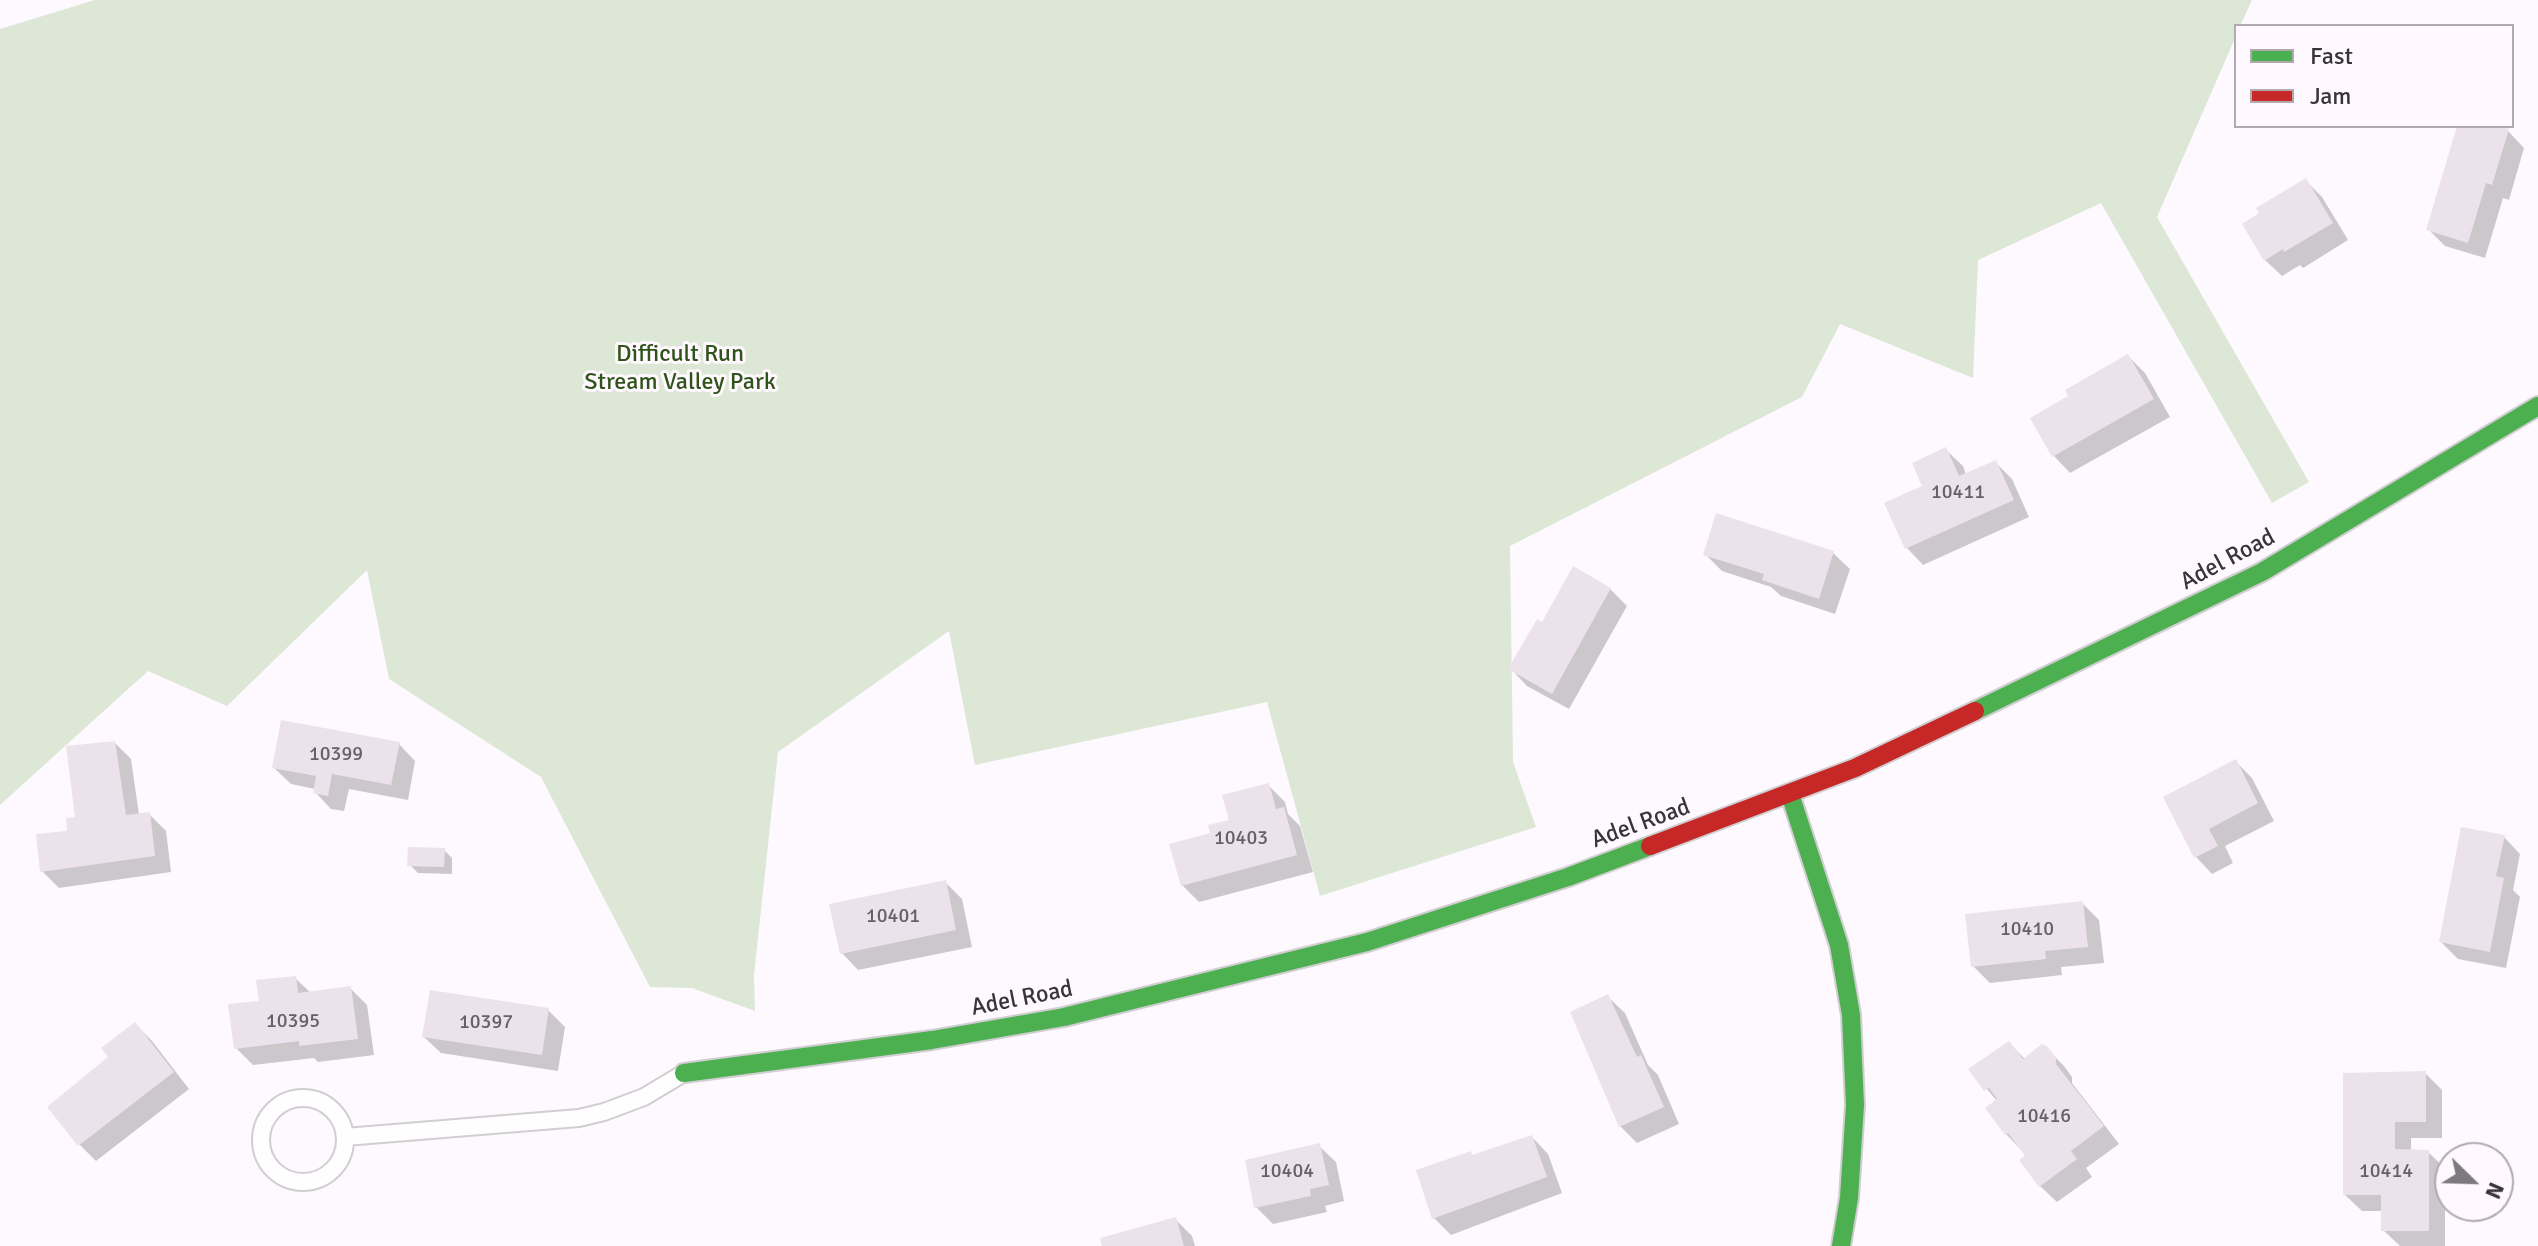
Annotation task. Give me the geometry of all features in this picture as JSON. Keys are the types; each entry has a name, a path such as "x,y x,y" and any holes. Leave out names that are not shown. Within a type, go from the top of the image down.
{"street":[{"name":"Adel Road","path":"684,1073 932,1040 1064,1017 1367,942 1568,877 1790,794 1920,739 2262,572 2538,406"},
{"path":"1790,794 1839,945 1851,1015 1855,1105 1849,1198 1841,1246"}],"lane":[{"path":"345,1137 579,1118 644,1097 684,1073"},
{"path":"305,1098 324,1104 340,1119 345,1137 344,1152 335,1168 318,1180 297,1182 276,1172 263,1155 261,1133 268,1115 284,1102 305,1098"}],"green space":[{"name":"Difficult Run Stream Valley Park","path":"95,0 2252,0 2241,24 2234,24 2234,41 2157,217 2309,482 2272,503 2101,203 1978,260 1973,378 1840,324 1802,397 1510,546 1513,762 1536,827 1320,896 1267,702 975,765 949,631 778,752 754,975 755,1011 692,988 650,987 541,777 389,679 367,570 227,706 148,671 0,805 0,29"}],"building":[{"path":"2456,128 2509,129 2492,185 2486,183 2468,243 2426,230"},
{"path":"2306,178 2333,223 2264,261 2242,224 2259,213 2256,208"},
{"path":"2128,354 2154,399 2052,457 2030,418 2068,396 2065,390"},
{"path":"1946,447 1959,476 1996,460 2014,500 1905,549 1884,503 1922,486 1912,463"},
{"path":"1716,513 1834,551 1819,599 1762,580 1764,574 1703,555"},
{"path":"1573,566 1611,588 1552,694 1508,669 1537,619 1542,622"},
{"path":"281,720 400,742 391,785 332,774 328,796 313,793 316,776 272,768"},
{"path":"115,741 126,815 150,812 155,856 40,872 36,834 67,831 66,818 75,817 66,746"},
{"path":"2236,759 2258,803 2209,829 2218,846 2194,858 2163,797"},
{"path":"1269,783 1276,809 1284,807 1297,855 1181,886 1169,844 1210,833 1208,825 1229,820 1222,795"},
{"path":"2461,827 2505,835 2496,876 2504,878 2490,952 2439,942"},
{"path":"408,847 445,848 444,867 407,866"},
{"path":"946,880 956,930 840,954 829,904"},
{"path":"2083,901 2088,947 2045,951 2046,959 1971,967 1965,914"},
{"path":"296,976 298,993 351,986 358,1039 299,1046 299,1041 234,1049 228,1004 259,1001 256,980"},
{"path":"430,990 549,1008 542,1055 422,1037"},
{"path":"1608,994 1637,1057 1641,1055 1664,1107 1619,1127 1570,1012"},
{"path":"135,1022 174,1072 78,1146 47,1107 108,1057 101,1048"},
{"path":"2009,1041 2023,1059 2042,1044 2048,1047 2056,1058 2056,1064 2104,1126 2071,1151 2077,1159 2039,1187 2019,1160 2025,1156 1985,1108 1997,1099 1989,1088 1984,1091 1968,1069"},
{"path":"2426,1071 2426,1122 2395,1122 2395,1149 2429,1150 2429,1231 2381,1231 2381,1195 2343,1195 2343,1073"},
{"path":"1532,1135 1547,1177 1432,1219 1416,1170"},
{"path":"1320,1143 1329,1185 1310,1189 1311,1196 1254,1208 1245,1160"},
{"path":"1176,1217 1184,1246 1102,1246 1100,1238"}],"traffic: fast":[{"path":"1975,711 2262,572 2538,406"},
{"path":"1790,794 1839,945 1851,1015 1855,1105 1849,1198 1841,1246"},
{"path":"684,1073 932,1040 1064,1017 1367,942 1568,877 1650,846"}],"traffic: jam":[{"path":"1650,846 1855,768 1975,711"}]}
